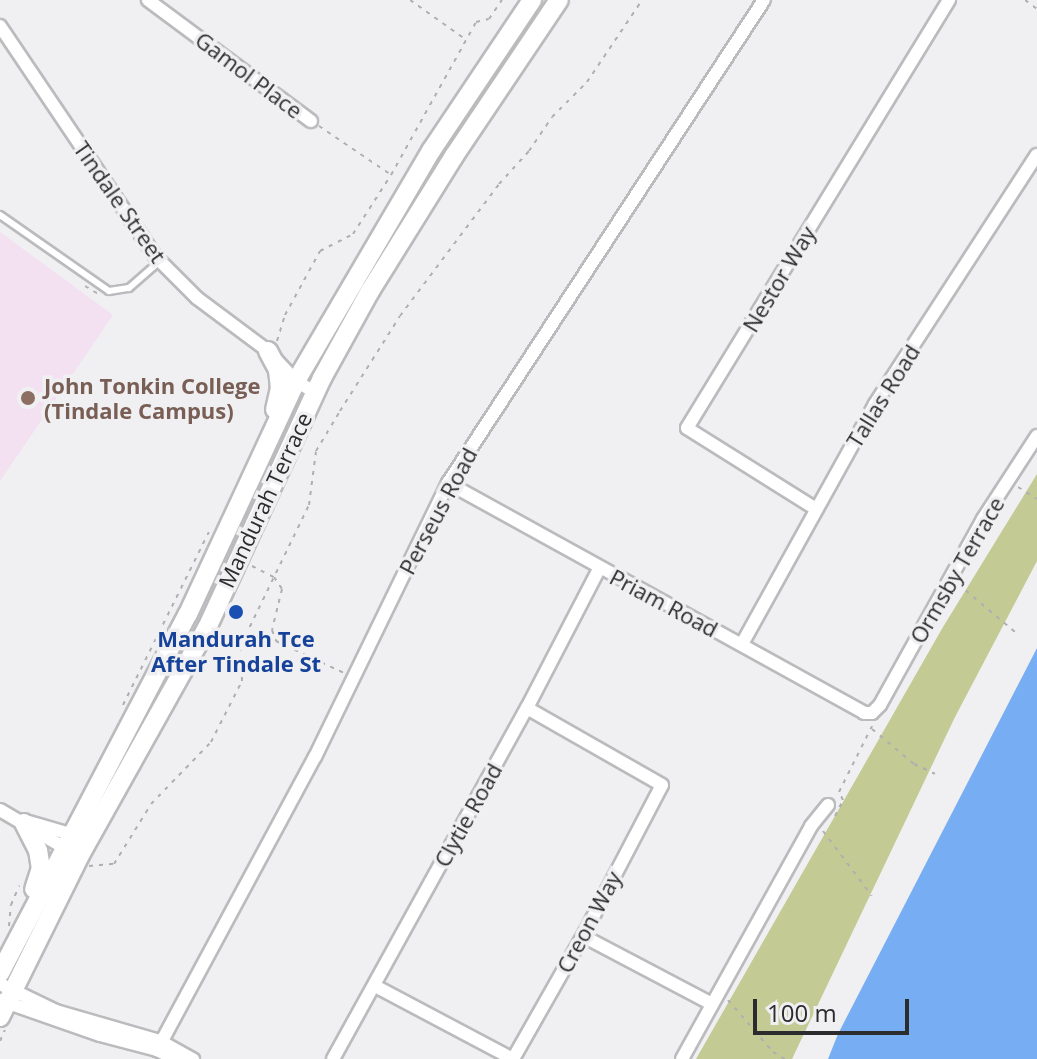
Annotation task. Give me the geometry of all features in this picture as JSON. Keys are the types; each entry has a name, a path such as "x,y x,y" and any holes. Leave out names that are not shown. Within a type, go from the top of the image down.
{"main road":[{"name":"Mandurah Terrace","path":"4,999 300,375 431,151 532,0"},
{"name":"Mandurah Terrace","path":"0,973 30,915 76,849 207,628 319,385 370,291 454,156 559,0"},
{"path":"268,351 278,370 280,388 269,439"},
{"path":"21,821 38,850 41,868 30,915"}],"street":[{"name":"Gamol Place","path":"148,0 311,121"},
{"name":"Perseus Road","path":"159,1045 315,757 448,483 764,0"},
{"name":"Nestor Way","path":"816,509 687,428 949,0"},
{"name":"Tindale Street","path":"0,26 160,261 197,298 300,375 319,385"},
{"name":"Tallas Road","path":"742,644 875,404 1037,155"},
{"name":"Ormsby Terrace","path":"880,705 983,519 1037,436"},
{"name":"Priam Road","path":"448,483 864,713 872,713 880,705"},
{"name":"Clytie Road","path":"333,1059 527,708 599,569"},
{"name":"Creon Way","path":"375,986 513,1059 583,936 662,785 527,708"},
{"path":"682,1059 811,826 828,805"},
{"path":"0,810 76,849"},
{"path":"583,936 712,1004"},
{"path":"4,999 56,1011 193,1059"},
{"path":"159,1045 175,1059"}],"lane":[{"path":"0,215 109,291 129,288 160,261"}],"path":[{"path":"410,0 466,40"},
{"path":"268,351 279,338 285,315 320,251 353,234 391,175 476,22 489,19 502,0"},
{"path":"76,849 114,864 151,804 211,742 242,681 241,645 309,505 316,451 377,351 499,184 529,151 552,117 587,82 642,0"},
{"path":"1025,0 1037,9"},
{"path":"311,121 391,175"},
{"path":"1013,484 1037,499"},
{"path":"120,711 210,531"},
{"path":"237,558 274,577 282,589 272,630 276,641 347,675"},
{"path":"957,583 1015,632"},
{"path":"832,819 841,810 843,800 839,792 876,721"},
{"path":"871,728 914,764 935,774"},
{"path":"819,828 872,896"},
{"path":"9,931 13,898 25,877"},
{"path":"724,997 738,1008 773,1052 785,1059"}],"shaded area":[{"name":"John Tonkin College (Tindale Campus)","path":"0,232 113,315 0,481"}],"green space":[{"path":"1037,474 1037,561 955,717 792,1059 696,1059 943,627"}],"water":[{"path":"1037,648 1037,1059 828,1059 838,1034"}],"place":[{"name":"John Tonkin College (Tindale Campus)","path":"28,398"},
{"name":"Mandurah Tce After Tindale St","path":"236,612"}]}
